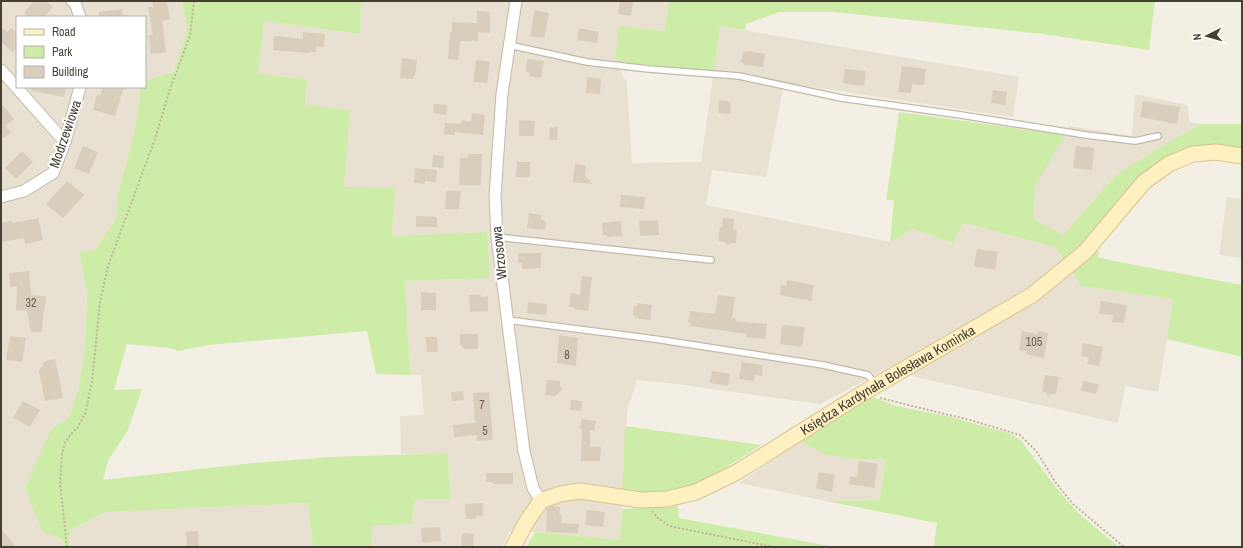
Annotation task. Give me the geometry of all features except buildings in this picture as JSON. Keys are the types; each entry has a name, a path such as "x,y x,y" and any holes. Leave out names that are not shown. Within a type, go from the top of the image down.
{"street":[{"name":"Wrzosowa","path":"516,1 502,94 495,197 497,237 524,451 533,488 541,501"},
{"path":"76,2 80,16"},
{"path":"1,70 16,87"},
{"path":"17,88 65,142"},
{"name":"Modrzewiowa","path":"1,197 24,191 53,173 65,142 80,88"},
{"name":"Księdza Kardynała Bolesława Kominka","path":"541,501 560,494 580,491 641,500 667,499 696,492 737,472 863,393 1032,295 1085,252 1144,182 1169,164 1193,154 1216,152 1242,156"},
{"path":"513,547 527,521 541,501"}],"lane":[{"path":"509,44 587,62 649,69 739,76 841,98 1086,135 1135,141 1158,136"},
{"path":"497,237 711,260"},
{"path":"507,320 655,339 823,365 868,375 876,386"}],"path":[{"path":"67,547 60,483 62,455 65,442 78,427 85,414 92,382 100,302 108,266 155,139 170,89 190,36 194,1"},
{"path":"863,393 970,420 1020,435 1036,452 1056,483 1073,504 1124,547"},
{"path":"641,500 658,518 670,526 774,547"}],"shaded area":[{"path":"1,1 72,1 80,16 16,16 16,88 80,88 74,114 78,115 84,88 141,88 134,134 117,198 117,217 95,250 79,252 87,292 85,348 79,387 69,417 51,428 62,539 65,547 1,547"},
{"path":"80,1 182,1 187,31 174,72 146,80 146,16 85,16 82,3"},
{"path":"361,1 669,1 664,31 619,27 615,58 627,84 632,163 701,162 720,26 1019,77 1013,117 784,83 766,177 712,170 706,205 890,242 913,229 953,243 964,223 1055,247 1081,286 1174,299 1158,392 1125,386 1118,423 916,377 893,366 820,404 637,380 627,411 620,540 535,532 510,532 502,547 371,547 371,526 412,524 414,500 451,499 448,453 401,454 400,416 424,415 421,375 411,375 405,281 490,278 486,232 392,236 344,188 305,105 307,79 258,74 264,21 360,34"},
{"path":"1135,94 1187,105 1190,122 1200,124 1117,174 1063,235 1034,219 1035,185 1069,126 1132,136"},
{"path":"1227,197 1242,199 1242,258 1219,255"},
{"path":"800,440 855,459 886,459 879,500 826,501 739,483"},
{"path":"308,503 313,547 69,547 70,530 105,512"}],"green space":[{"path":"182,1 361,1 360,34 264,21 258,74 307,79 305,105 350,110 344,187 395,188 392,236 487,232 490,278 405,281 411,375 376,374 367,331 208,345 178,351 169,348 127,344 114,390 142,389 127,432 109,459 103,480 253,463 332,457 448,453 451,499 414,500 412,524 372,526 371,547 313,547 308,503 105,512 70,530 69,547 65,547 62,539 42,531 25,488 52,428 69,417 79,387 85,348 87,292 79,252 95,250 117,217 117,198 134,134 141,88 146,88 146,80 174,72 187,31"},
{"path":"669,1 1155,1 1149,50 1043,34 834,12 779,12 746,24 745,30 720,26 714,71 617,62 615,58 619,26 664,31"},
{"path":"899,112 1065,135 1035,185 1034,219 1063,235 1117,174 1200,124 1242,124 1242,151 1205,145 1169,158 1110,212 1066,263 1055,247 964,223 953,243 913,229 890,242 894,200 886,200"},
{"path":"1099,250 1098,257 1109,260 1242,285 1242,357 1167,339 1173,299 1081,286 1072,272"},
{"path":"863,393 896,406 947,416 1008,433 1020,439 1054,485 1078,513 1119,547 933,547 937,523 826,501 879,500 886,459 855,459 826,455 793,437"},
{"path":"625,426 761,445 703,482 663,495 622,492"},
{"path":"678,506 679,518 835,547 526,547 535,532 620,540 622,509"}]}
